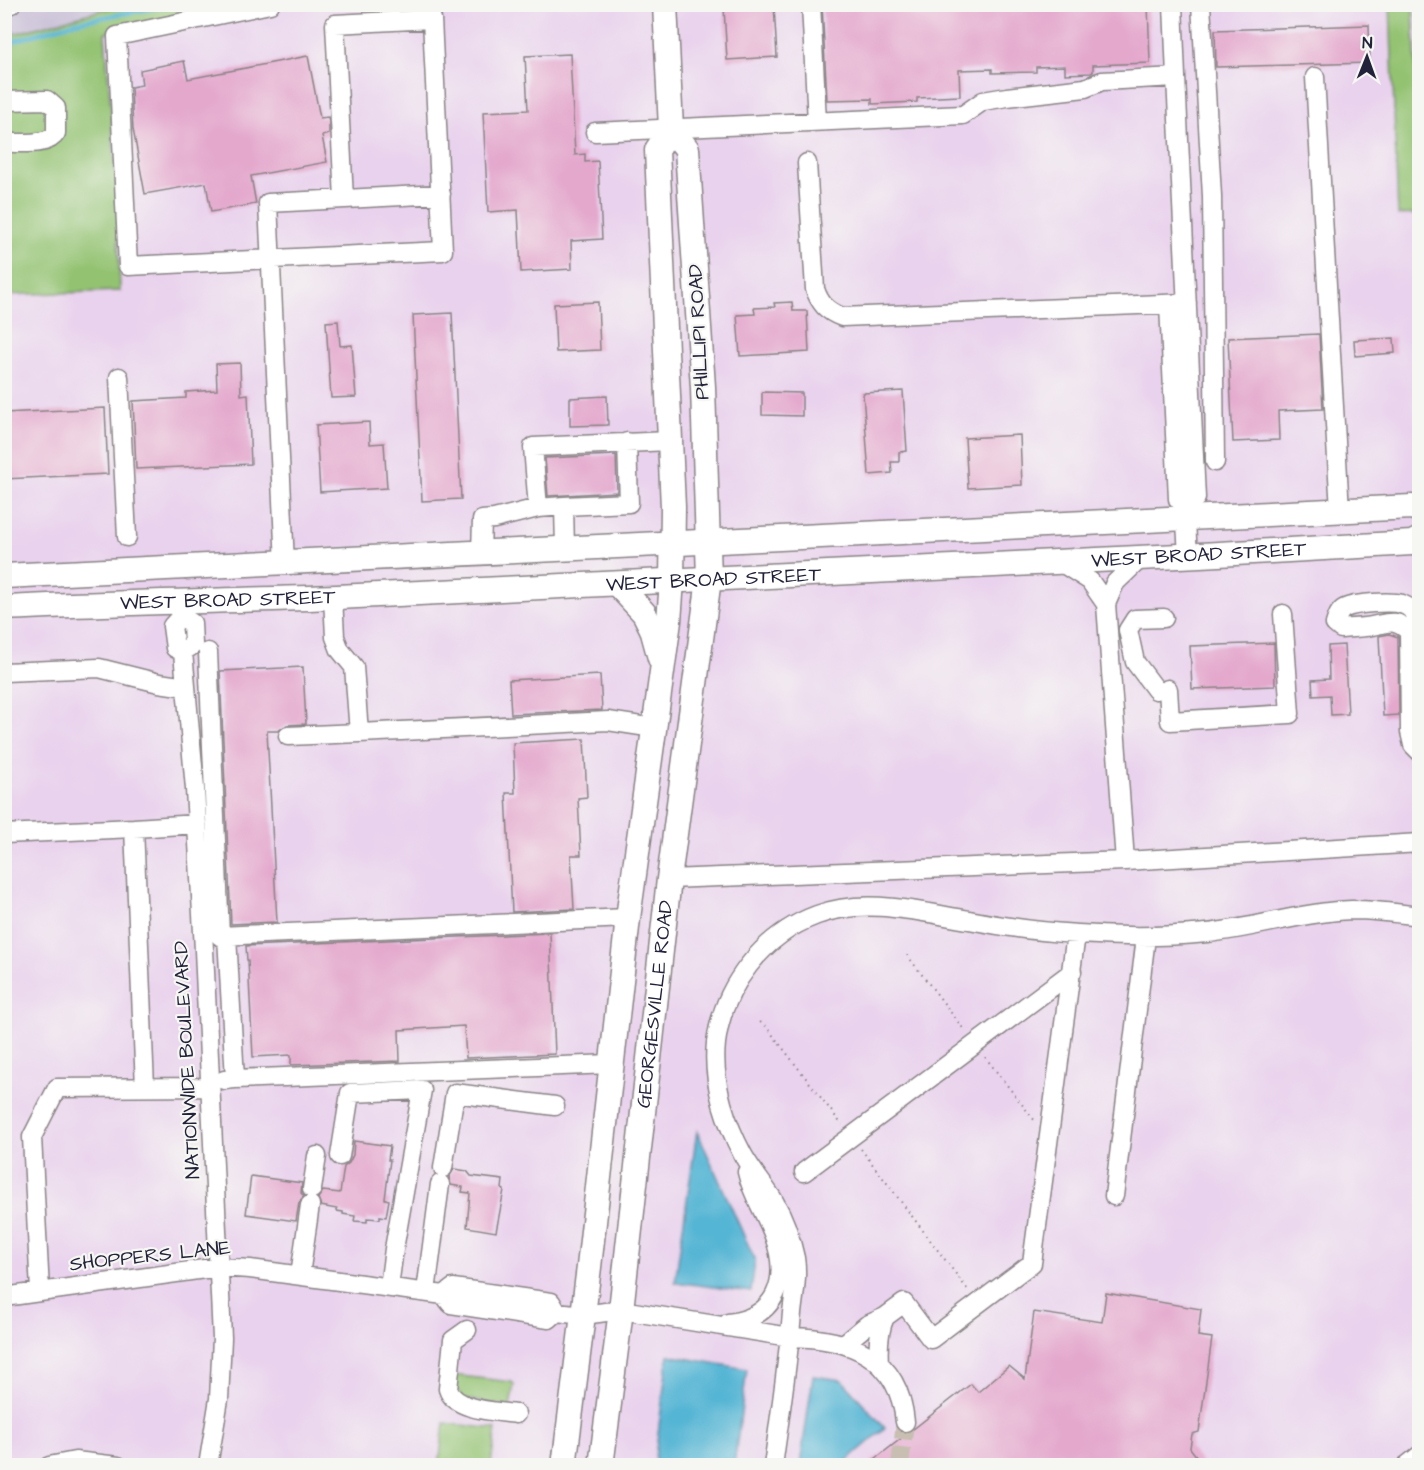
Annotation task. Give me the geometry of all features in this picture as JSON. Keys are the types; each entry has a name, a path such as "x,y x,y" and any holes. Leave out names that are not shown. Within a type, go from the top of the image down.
{"main road":[{"path":"665,4 671,129"},
{"name":"PHILLIPI ROAD","path":"673,543 657,150 671,129 687,149 701,350 708,542"},
{"name":"WEST BROAD STREET","path":"4,576 708,542 1185,512 1340,511 1412,507 1419,510"},
{"name":"WEST BROAD STREET","path":"4,608 29,606 181,609 333,597 1188,556 1412,543 1419,539"},
{"name":"GEORGESVILLE ROAD","path":"601,1466 621,1310 669,879 709,579 708,542"},
{"name":"GEORGESVILLE ROAD","path":"564,1466 628,918 669,621 673,543"},
{"path":"181,609 197,587 231,585 269,575 408,569 445,555"},
{"path":"29,606 64,594 121,584 169,582 177,576 177,569"},
{"path":"617,584 644,613 652,630 662,669"}],"lane":[{"path":"4,5 11,4"},
{"path":"270,4 117,36 128,266 443,251 432,19 335,24 344,199"},
{"path":"811,4 817,122"},
{"path":"1173,4 1178,303 1196,498 1185,512 1188,556"},
{"path":"1201,4 1212,196 1215,462"},
{"path":"595,132 963,115 983,101 1085,88 1102,81 1176,77"},
{"path":"1315,78 1340,511"},
{"path":"4,101 47,100 56,108 56,133 51,139 42,141 4,143"},
{"path":"807,163 815,289 818,299 832,314 842,317 1178,303"},
{"path":"285,564 268,202 441,194"},
{"path":"119,377 128,537"},
{"path":"538,508 533,447 670,441"},
{"path":"481,553 482,520 538,508 629,503 627,442"},
{"path":"564,506 565,549"},
{"path":"1125,861 1106,604 1115,583 1141,558"},
{"path":"1060,562 1090,580 1106,604"},
{"path":"333,597 335,637 340,650 354,667 360,733"},
{"path":"1419,620 1414,611 1402,604 1377,604 1346,608 1339,613 1335,624 1341,629 1365,628 1390,622 1403,625 1409,633 1410,732 1413,745 1419,752"},
{"name":"NATIONWIDE BOULEVARD","path":"181,609 192,623 193,645 183,652 197,824 219,1267 221,1375 208,1466"},
{"path":"1164,618 1135,619 1128,630 1135,662 1162,689 1170,721 1290,714 1283,614"},
{"path":"208,652 220,936 628,918"},
{"path":"4,672 99,668 159,684 186,687"},
{"path":"288,736 608,721 654,728"},
{"path":"4,834 197,824"},
{"path":"134,828 145,1087"},
{"path":"669,879 1125,861 1419,843"},
{"path":"773,1466 790,1337 796,1277 795,1259 787,1230 775,1203 743,1155 723,1109 716,1078 716,1043 724,1008 738,980 760,952 787,930 819,914 851,906 880,907 995,925 1076,934 1146,937 1209,933 1351,910 1419,916"},
{"path":"845,1343 867,1324 885,1317 904,1303 932,1339 1032,1263 1076,934"},
{"path":"227,936 235,1079"},
{"path":"1114,1196 1146,937"},
{"path":"804,1172 1072,972"},
{"path":"39,1291 32,1137 57,1088 145,1087 209,1084 235,1079 611,1064"},
{"path":"340,1156 350,1093 422,1090 389,1287"},
{"path":"435,1293 442,1176 454,1093 555,1106"},
{"path":"706,1323 747,1319 763,1310 774,1298 778,1287 781,1271 774,1238 750,1187 743,1155"},
{"path":"300,1275 317,1156"},
{"name":"SHOPPERS LANE","path":"4,1297 219,1267 435,1293 451,1304 549,1319 558,1312 583,1316 621,1310 706,1323"},
{"path":"879,1364 879,1340 881,1325 885,1317"},
{"path":"706,1323 790,1337 816,1338 845,1343 870,1356 888,1372 899,1392 905,1422"},
{"path":"467,1330 453,1340 448,1389 450,1395 463,1405 516,1414"},
{"path":"1406,1466 1419,1455"},
{"path":"49,1466 75,1461 106,1465"}],"path":[{"path":"907,955 969,1036"},
{"path":"760,1022 765,1025 847,1132"},
{"path":"984,1056 1035,1121"},
{"path":"855,1142 972,1296"}],"shaded area":[{"path":"5,5 121,5 17,33 5,34"},
{"path":"231,5 1390,5 1398,214 1420,214 1419,1465 5,1465 4,295 120,290 116,178 105,33"},
{"path":"1413,5 1419,5 1419,130"}],"green space":[{"path":"121,5 231,5 105,33 116,178 120,291 5,295 5,34 17,33"},
{"path":"1390,5 1413,5 1419,130 1419,214 1398,215"},
{"path":"452,1375 512,1382 514,1385 510,1407 461,1398"},
{"path":"444,1423 496,1429 491,1465 439,1465"}],"water":[{"path":"697,1131 755,1260 751,1292 675,1282"},
{"path":"668,1355 747,1369 734,1465 654,1465"},
{"path":"813,1376 842,1380 885,1428 842,1465 800,1465"}],"building":[{"path":"822,4 1148,4 1150,63 1093,65 1091,73 1065,74 1065,66 1036,67 1036,72 992,73 992,69 959,70 960,96 917,98 917,102 872,104 872,99 827,100"},
{"path":"774,5 777,57 727,60 724,8"},
{"path":"1369,25 1370,63 1216,67 1215,30"},
{"path":"570,54 575,155 585,154 585,162 598,161 602,239 571,241 572,269 521,272 518,210 488,212 483,112 528,110 525,56"},
{"path":"308,56 320,118 328,117 329,122 329,134 322,136 327,162 251,176 256,204 211,212 206,183 145,194 133,129 131,87 142,85 140,70 184,61 188,79"},
{"path":"598,302 600,350 556,352 554,304"},
{"path":"792,302 793,311 807,311 809,352 740,356 737,315 755,314 754,308 775,307 774,303"},
{"path":"452,313 461,499 422,501 413,315"},
{"path":"338,321 340,346 352,345 356,397 331,398 326,322"},
{"path":"1319,334 1323,409 1278,411 1279,440 1233,442 1228,338"},
{"path":"1394,338 1395,353 1355,356 1354,340"},
{"path":"240,363 241,395 248,394 251,464 136,469 133,401 186,398 186,392 217,390 216,364"},
{"path":"903,391 907,451 899,452 899,462 891,462 892,473 869,475 863,393"},
{"path":"762,392 802,393 802,416 762,415"},
{"path":"607,396 608,425 570,426 570,398"},
{"path":"105,408 108,474 4,479 4,413"},
{"path":"369,422 370,444 384,443 387,488 320,492 316,425"},
{"path":"1020,435 1022,485 968,488 965,438"},
{"path":"616,455 617,492 548,496 545,458"},
{"path":"1389,634 1398,637 1399,715 1383,716 1379,636"},
{"path":"1274,643 1275,686 1192,689 1190,646"},
{"path":"1344,645 1348,714 1331,715 1330,695 1313,696 1312,680 1329,679 1328,646"},
{"path":"303,667 306,724 287,725 278,731 267,731 277,922 231,924 220,671"},
{"path":"600,675 602,710 511,714 509,680"},
{"path":"584,739 587,797 578,798 581,855 571,855 574,909 512,912 506,793 515,793 513,743"},
{"path":"550,933 555,1054 466,1058 464,1026 399,1030 400,1061 291,1065 291,1055 253,1057 246,946"},
{"path":"354,1141 390,1146 385,1199 389,1200 386,1217 367,1218 367,1222 354,1221 355,1216 321,1206 318,1198 323,1191 340,1193 344,1167 353,1155"},
{"path":"454,1169 467,1171 471,1176 503,1180 502,1189 504,1190 496,1232 467,1227 470,1193 462,1192 463,1187 451,1185 449,1177"},
{"path":"251,1176 302,1183 301,1193 304,1196 299,1203 296,1221 246,1214"},
{"path":"1106,1293 1201,1309 1198,1336 1212,1338 1199,1432 1192,1434 1190,1448 1204,1466 866,1466 971,1384 978,1392 1009,1366 1025,1379 1034,1312 1102,1322"}],"waterway":[{"path":"4,44 76,22 179,4"}],"tunnel":[{"path":"900,1466 905,1422"}]}
